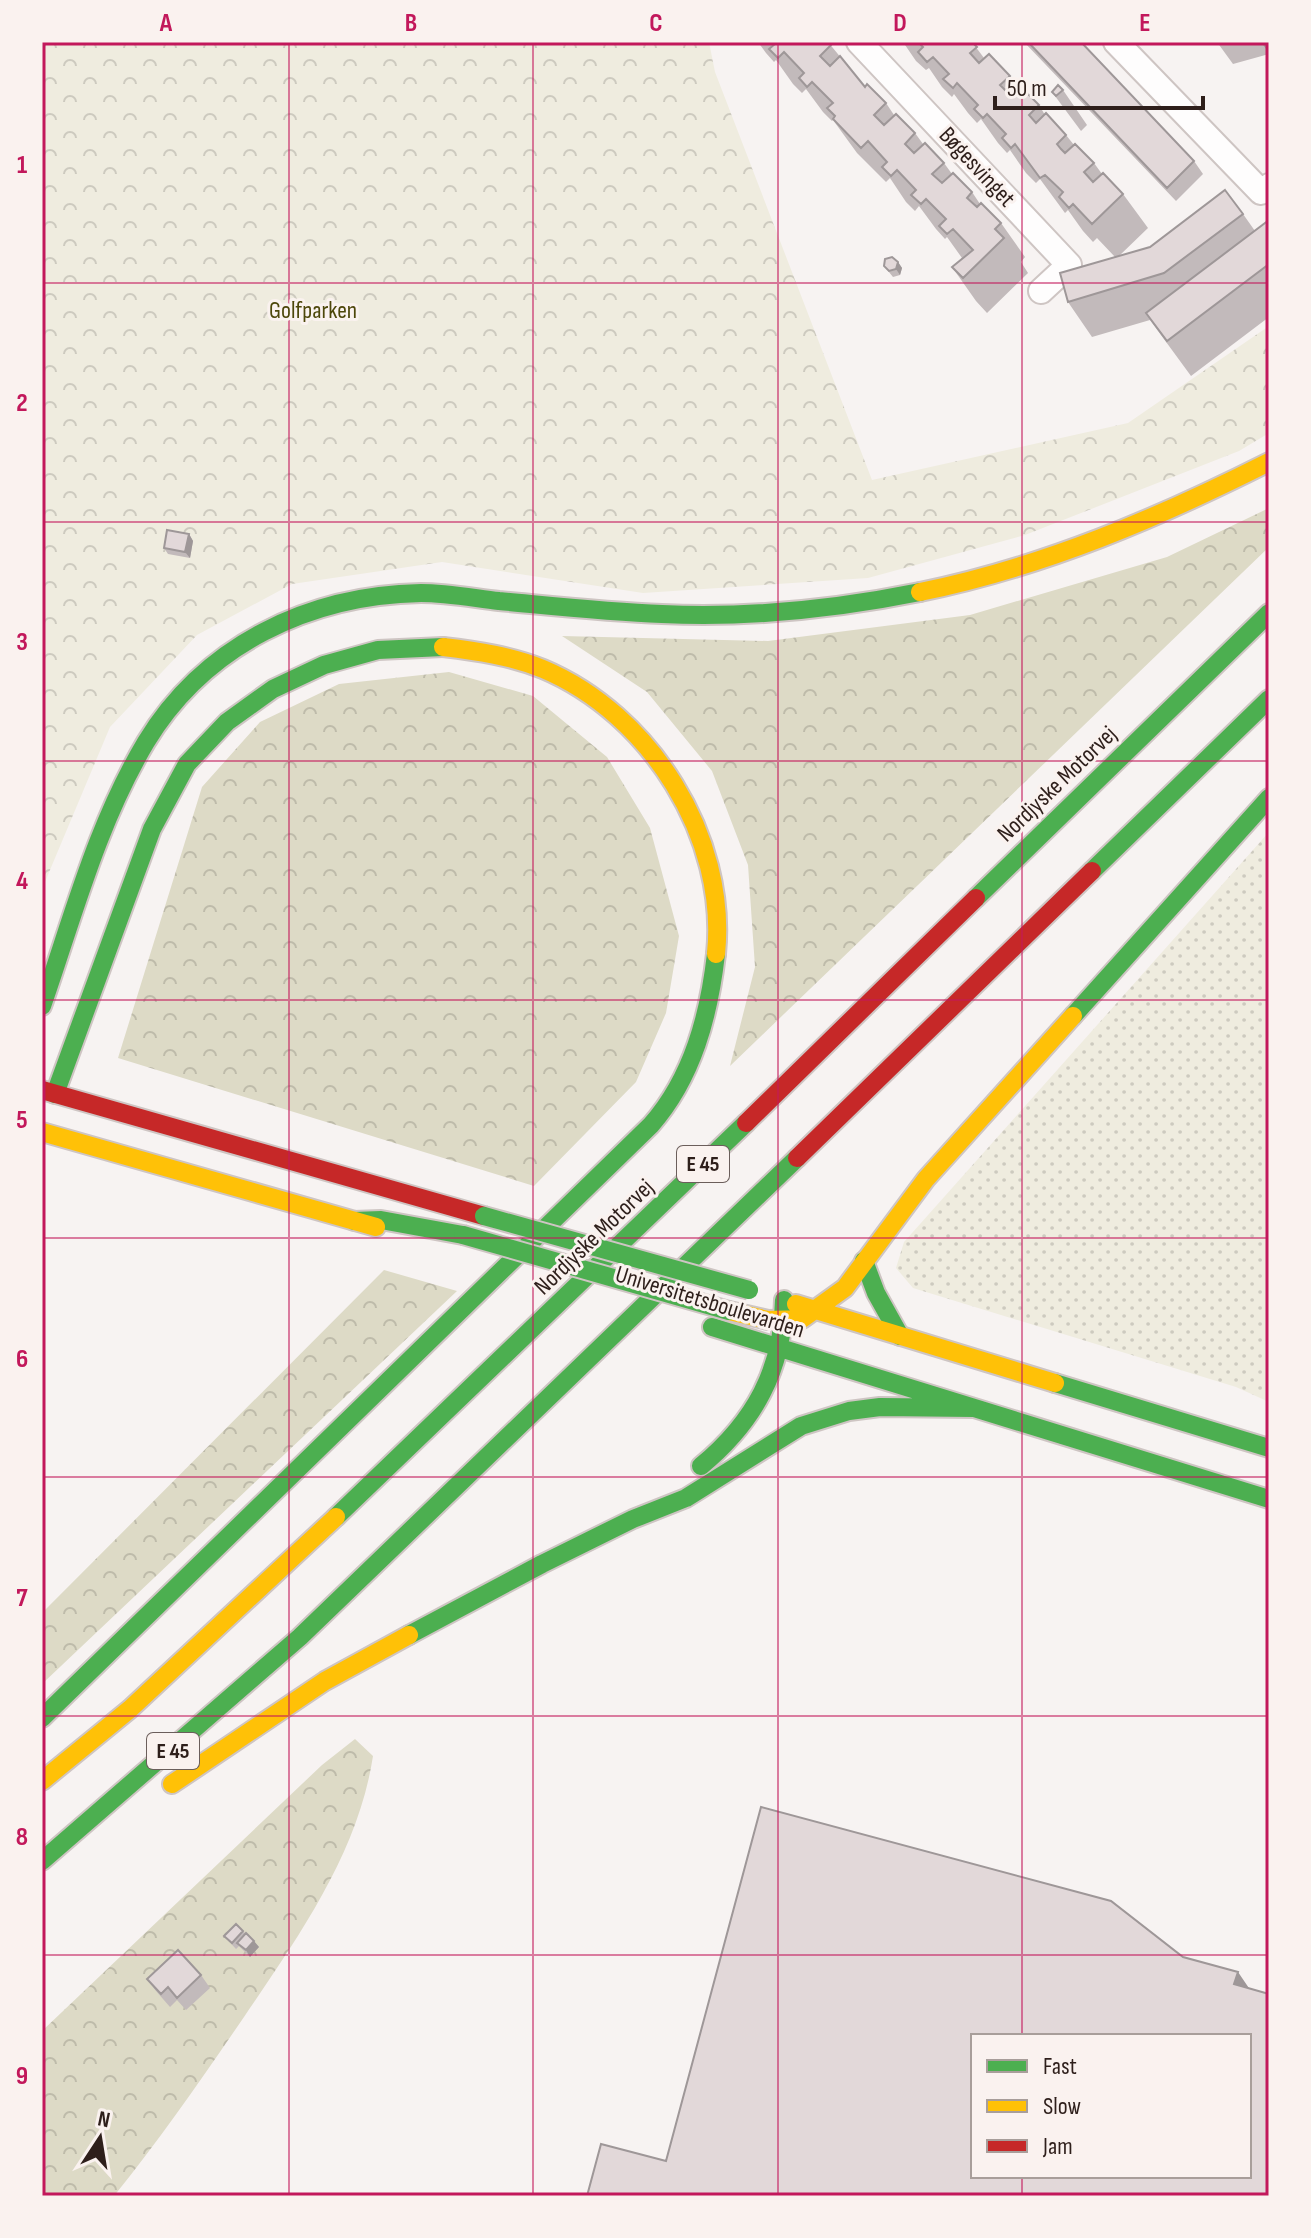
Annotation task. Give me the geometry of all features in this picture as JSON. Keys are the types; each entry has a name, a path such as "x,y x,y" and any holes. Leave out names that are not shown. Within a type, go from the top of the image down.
{"main road":[{"path":"42,1006 110,813 159,723 207,668 255,634 304,612 352,597 425,593 664,614 835,606 922,591 1015,566 1134,525 1269,462"},
{"name":"Nordjyske Motorvej","path":"42,1781 130,1709 451,1410 1269,613"},
{"path":"42,1718 623,1156 666,1107 698,1049 715,986 719,920 708,856 682,796 644,742 595,698 538,667 475,648 409,644 345,655 284,680 230,717 186,766 154,823 48,1092"},
{"name":"E 45","path":"42,1861 300,1637 457,1489 1269,699"},
{"path":"354,1221 381,1220 463,1235 729,1311 785,1321 802,1319 845,1288 926,1179 1269,798"},
{"name":"Universitetsboulevarden","path":"48,1092 784,1300 1269,1448"},
{"name":"Universitetsboulevarden","path":"42,1132 668,1314"},
{"path":"864,1261 876,1293 900,1336"},
{"path":"633,1519 730,1444 759,1403 781,1348 784,1300"},
{"name":"Universitetsboulevarden","path":"705,1325 1269,1499"},
{"path":"154,1797 325,1681 633,1519 686,1498 782,1436 819,1418 880,1407 974,1408"},
{"path":"42,1874 116,1823"}],"street":[{"name":"Bøgesvinget","path":"859,42 1069,265 1041,291"},
{"path":"1116,42 1261,192 1269,186"}],"green space":[{"name":"Golfparken","path":"42,42 709,42 715,72 872,480 1128,423 1269,326 1269,433 1239,451 1025,535 868,578 643,593 442,562 292,584 197,635 110,727 42,889"},
{"path":"1269,508 1269,547 730,1066 755,967 748,865 712,771 647,692 562,636 768,641 970,615 1167,557"},
{"path":"449,672 533,696 607,757 650,828 679,936 666,1013 636,1082 534,1186 118,1058 202,787 260,722 339,684"},
{"path":"1269,832 1269,1402 1236,1387 913,1288 896,1268 904,1242"},
{"path":"384,1270 457,1291 42,1684 42,1613"},
{"path":"355,1739 373,1756 354,1827 340,1861 305,1925 244,2017 165,2130 114,2196 42,2196 42,2031 322,1765"}],"building":[{"path":"773,42 828,42 831,45 820,56 830,66 840,56 865,87 867,84 886,103 874,115 884,125 896,114 915,133 905,144 914,153 925,143 944,163 932,174 942,183 953,173 972,192 967,198 977,207 981,203 1001,223 995,229 1004,238 963,278 952,267 973,250 953,229 947,234 939,226 946,219 926,199 921,204 911,195 916,190 897,170 891,176 882,167 887,162 868,141 861,148 833,119 835,116 827,108 833,103 812,82 807,87 799,78 804,73 784,52 778,58 769,49 775,44"},
{"path":"918,42 972,42 977,47 970,53 979,63 989,54 1010,76 1000,85 1008,93 1017,83 1039,105 1029,115 1036,123 1046,113 1066,135 1057,144 1061,149 1065,153 1075,144 1094,163 1084,172 1093,182 1103,173 1123,194 1092,224 1073,204 1069,208 1059,197 1063,192 1045,175 1040,178 1015,144 1011,148 1002,138 1006,134 987,114 983,118 974,109 978,105 957,83 953,88 943,79 949,74 933,57 927,62 918,52 923,47"},
{"path":"1028,42 1081,42 1194,161 1167,188"},
{"path":"1058,85 1063,90 1056,96 1052,92"},
{"path":"1225,190 1243,214 1164,273 1068,302 1060,273 1150,247"},
{"path":"1269,220 1269,264 1167,341 1146,313"},
{"path":"892,257 898,262 896,269 889,271 884,266 885,259"},
{"path":"167,530 189,534 185,552 164,548"},
{"path":"761,1807 1111,1901 1183,1957 1238,1972 1234,1984 1269,1994 1269,2196 587,2196 601,2144 666,2161"},
{"path":"236,1924 243,1931 232,1943 224,1936"},
{"path":"246,1933 254,1941 246,1950 237,1943"},
{"path":"178,1950 201,1975 177,1998 168,1987 161,1994 147,1979"}],"traffic: fast":[{"path":"42,1006 100,838 113,805 146,742 170,708 198,678 229,653 300,615 339,603 421,593 641,613 727,615 792,611 920,592"},
{"path":"976,898 1269,613"},
{"path":"55,1094 152,829 187,764 227,722 273,689 324,665 378,650 443,647"},
{"path":"1092,871 1269,699"},
{"path":"1073,1016 1269,798"},
{"path":"42,1718 651,1125 678,1087 697,1044 709,1000 716,954"},
{"path":"336,1517 746,1123"},
{"path":"42,1861 300,1637 797,1158"},
{"path":"484,1216 749,1290"},
{"path":"354,1221 381,1220 463,1235"},
{"path":"463,1235 729,1311"},
{"path":"864,1261 876,1293 900,1336"},
{"path":"701,1466 736,1431 762,1393 778,1349 784,1300"},
{"path":"712,1327 1269,1499"},
{"path":"1055,1383 1269,1448"},
{"path":"409,1635 542,1564 633,1519 686,1498 801,1426 849,1411 880,1407 974,1408"}],"traffic: slow":[{"path":"920,592 1011,569 1099,539 1269,462"},
{"path":"443,647 494,655 543,669 582,689 617,716 648,748 674,784 695,824 709,866 716,910 716,954"},
{"path":"729,1311 768,1320 802,1319 845,1288 926,1179 1073,1016"},
{"path":"42,1132 376,1227"},
{"path":"796,1304 1055,1383"},
{"path":"42,1781 130,1709 336,1517"},
{"path":"172,1784 325,1681 409,1635"}],"traffic: jam":[{"path":"797,1158 1092,871"},
{"path":"746,1123 976,898"},
{"path":"42,1090 484,1216"}]}
